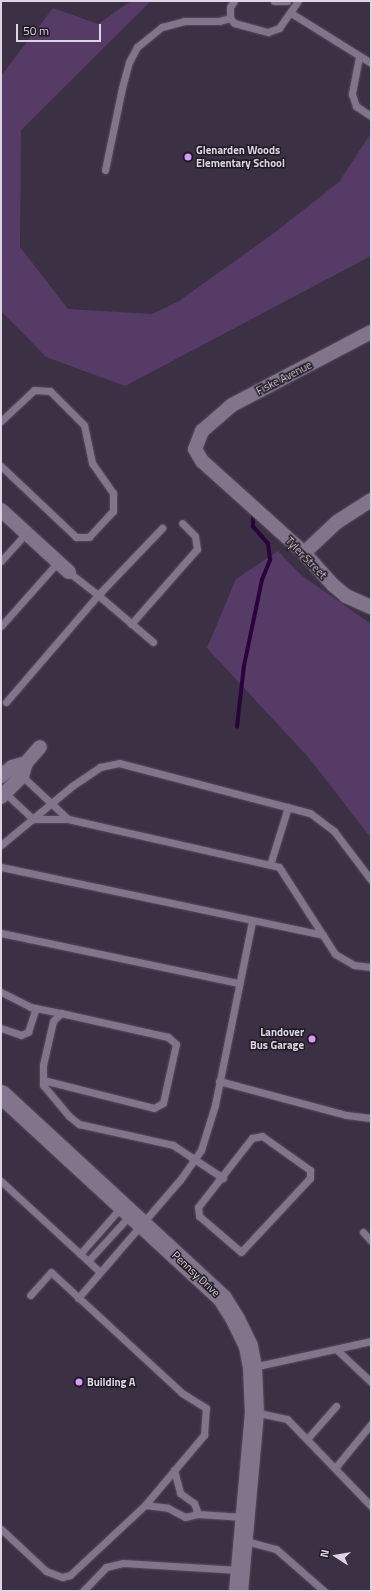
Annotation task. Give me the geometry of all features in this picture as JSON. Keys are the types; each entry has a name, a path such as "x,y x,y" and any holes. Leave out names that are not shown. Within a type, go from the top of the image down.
{"main road":[{"name":"Pennsy Drive","path":"1,1094 222,1298 235,1318 248,1346 252,1367 254,1412 238,1591"}],"street":[{"name":"Fiske Avenue","path":"202,431 232,405 371,332"},
{"name":"Tyler Street","path":"202,431 197,440 198,456 304,553 339,590 371,607"},
{"path":"304,553 337,522 371,500"},
{"path":"1,510 69,572"},
{"path":"2,793 20,768 40,747"},
{"path":"1,776 20,768"}],"lane":[{"path":"234,1 230,7 230,18 234,24 249,29 268,32 279,28 298,1"},
{"path":"274,1 287,1"},
{"path":"291,13 359,57 371,63"},
{"path":"105,170 122,88 129,62 137,47 162,27 184,21 219,22 230,18"},
{"path":"359,57 352,94 356,106 371,116"},
{"path":"1,421 34,390 50,391 84,425 92,463 113,493 113,510 89,537 76,537 1,466"},
{"path":"131,624 197,549 195,536 182,523"},
{"path":"6,702 98,595 162,528"},
{"path":"2,557 26,533"},
{"path":"1,626 58,562"},
{"path":"69,572 152,642"},
{"path":"1,845 52,803 100,767 119,763 310,813 334,831 371,880"},
{"path":"20,768 68,819"},
{"path":"2,793 33,819 68,819 279,866 335,954 354,965 371,967"},
{"path":"270,865 288,807"},
{"path":"1,867 323,936"},
{"path":"80,1254 132,1214 196,1159 209,1130 252,920"},
{"path":"1,933 239,983"},
{"path":"1,992 36,1008 168,1037 176,1044 163,1103 154,1108 43,1080"},
{"path":"1,1028 21,1035 28,1032 36,1008"},
{"path":"61,1014 53,1021 43,1065 43,1085 69,1116 79,1124 173,1145 223,1178"},
{"path":"220,1081 346,1115 371,1118"},
{"path":"262,1136 310,1170 310,1178 246,1250 241,1252 199,1216 198,1207 223,1178 252,1138 262,1136"},
{"path":"1,1181 100,1272"},
{"path":"88,1261 132,1214"},
{"path":"78,1298 132,1236 132,1214"},
{"path":"363,1232 371,1241"},
{"path":"1,1529 46,1571 62,1577 79,1568 145,1505 204,1435 206,1408 182,1393 51,1272 30,1295"},
{"path":"252,1367 371,1341"},
{"path":"336,1349 371,1382"},
{"path":"307,1439 336,1406"},
{"path":"254,1412 287,1418 371,1506"},
{"path":"335,1468 371,1424"},
{"path":"174,1470 180,1493 194,1503 198,1514"},
{"path":"145,1505 168,1508 185,1517 198,1514 244,1517"},
{"path":"242,1540 276,1549 324,1591"},
{"path":"83,1591 106,1567 123,1563 239,1570"}],"shaded area":[{"path":"131,1 151,1 21,130 20,247 68,309 152,314 179,301 274,233 339,182 371,133 371,256 125,386 46,357 1,311 1,76 53,8 98,24"},
{"path":"278,551 301,575 371,624 371,838 309,758 207,648 236,579"}],"waterway":[{"path":"237,727 244,666 262,580 270,560 268,544 253,527 253,517"}],"place":[{"name":"Glenarden Woods Elementary School","path":"188,157"},
{"name":"Landover Bus Garage","path":"312,1039"},
{"name":"Building A","path":"79,1382"}]}
